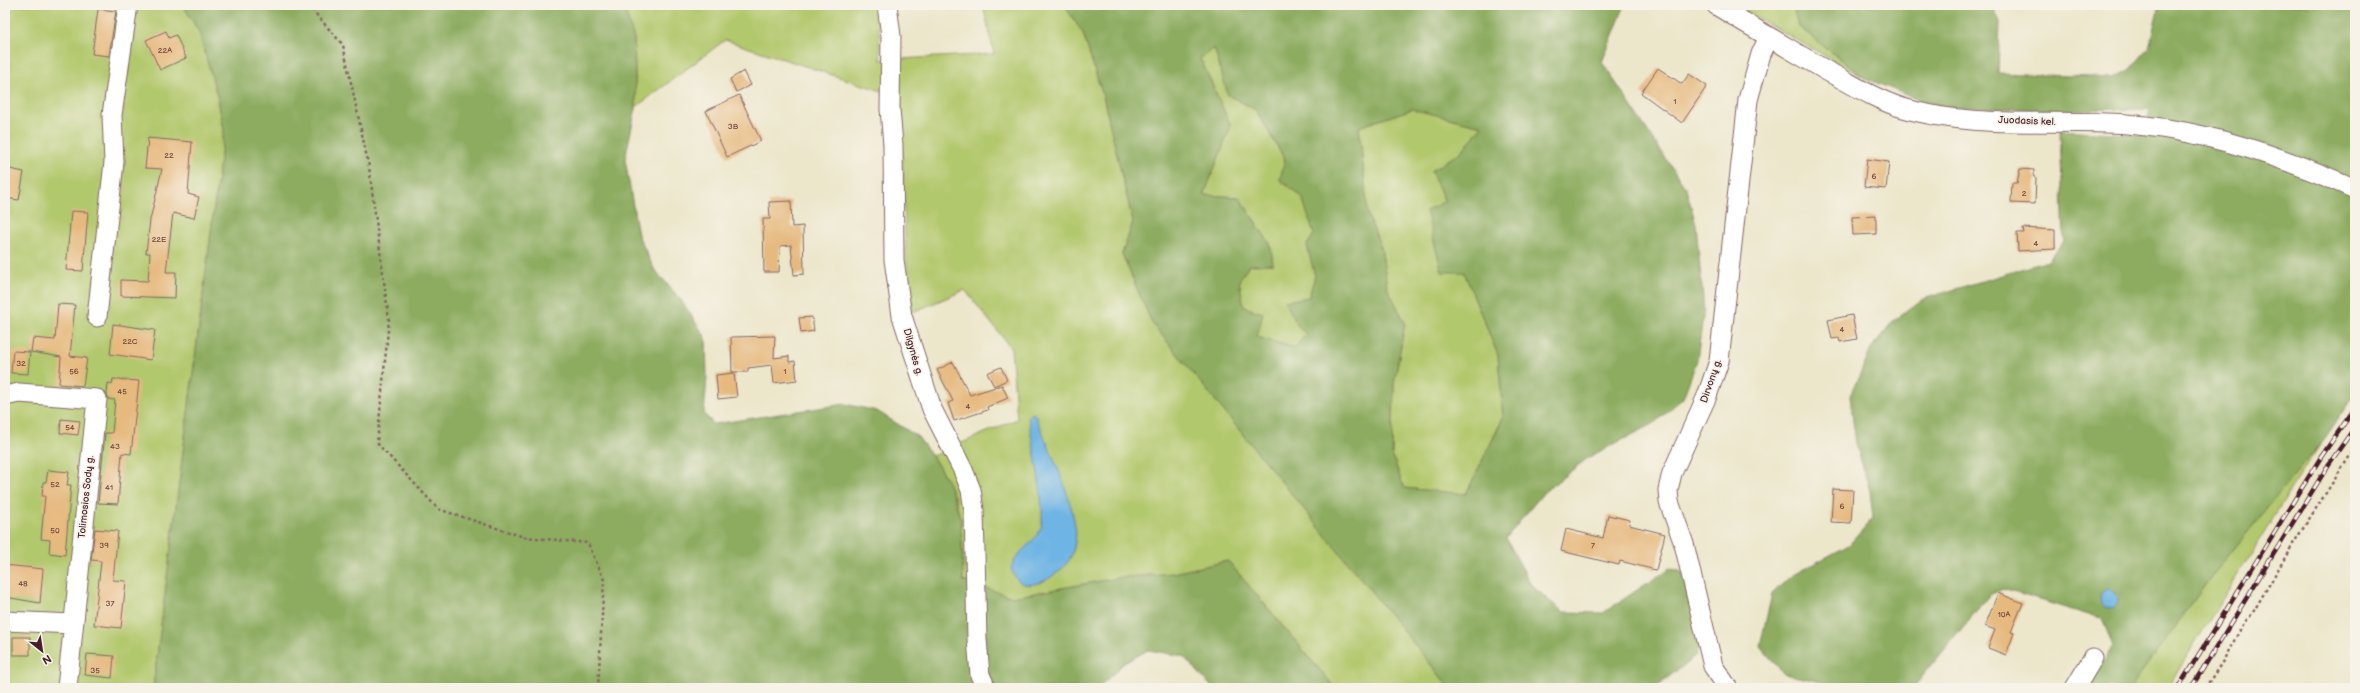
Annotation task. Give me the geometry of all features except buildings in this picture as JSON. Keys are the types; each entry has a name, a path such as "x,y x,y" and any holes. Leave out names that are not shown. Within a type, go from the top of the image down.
{"street":[{"path":"97,317 114,162 112,115 128,5"},
{"name":"Dilgynės g.","path":"888,5 891,36 890,110 893,145 894,260 902,316 932,409 960,464 971,490 974,510 977,639 980,675 986,688"},
{"name":"Juodasis kel.","path":"1716,5 1769,37 1881,100 1904,108 1935,115 1971,119 2127,124 2167,129 2209,138 2269,156 2325,176 2355,189"},
{"name":"Dirvonų g.","path":"1728,688 1713,666 1684,544 1669,502 1668,490 1672,473 1707,396 1719,361 1748,100 1760,54 1769,37"},
{"name":"Tolimosios Sodų g.","path":"5,396 19,393 97,399 67,688"},
{"path":"5,621 73,624"},
{"path":"2075,688 2093,658"}],"path":[{"path":"308,5 343,45 369,167 389,320 377,443 438,509 524,537 588,543 604,580 598,688"},
{"path":"2205,688 2223,661 2244,623 2256,608 2293,544 2355,448"}],"green space":[{"path":"5,5 183,5 199,32 218,99 224,130 153,688 5,688"},
{"path":"183,5 623,5 634,38 636,107 625,159 638,235 654,269 681,300 706,338 707,378 704,414 714,424 845,404 877,411 918,437 932,456 949,484 961,520 963,581 1013,597 1117,578 1173,573 1228,561 1335,688 1213,688 1183,656 1148,650 1124,663 1098,688 153,688 224,130 218,99 199,32"},
{"path":"623,5 877,5 881,60 994,54 983,5 1064,5 1083,33 1103,96 1133,222 1122,254 1152,323 1450,688 1335,688 1228,561 1173,573 1117,578 1013,597 963,581 962,533 957,505 950,486 932,456 1017,419 1011,348 965,290 913,312 906,257 900,97 725,40 636,107 634,38"},
{"path":"1064,5 1625,5 1602,62 1686,189 1696,224 1704,310 1697,360 1683,398 1653,424 1589,457 1544,492 1506,538 1531,585 1563,612 1603,613 1670,568 1682,572 1701,635 1696,656 1654,688 1450,688 1152,323 1122,254 1133,222 1103,96 1083,33","holes":["1214,48 1228,95 1256,110 1285,159 1280,180 1302,197 1314,234 1307,245 1315,276 1309,297 1285,301 1299,328 1306,334 1295,348 1257,337 1263,313 1244,307 1239,281 1249,265 1273,264 1270,244 1239,197 1204,195 1231,126 1200,58","1412,109 1482,126 1461,152 1431,171 1445,201 1426,211 1442,272 1464,272 1498,355 1503,418 1466,494 1404,488 1392,455 1394,384 1405,323 1387,287 1381,247 1368,216 1359,127"]},
{"path":"1734,5 1793,5 1798,26 1865,78"},
{"path":"1793,5 1993,5 2000,22 1998,73 2114,78 2129,70 2149,48 2159,5 2355,5 2355,394 2321,442 2211,577 2130,688 2088,688 2113,645 2102,619 2003,589 1990,594 1913,688 1835,688 1822,682 1784,674 1760,646 1772,594 1791,576 1849,545 1873,518 1870,491 1856,444 1850,396 1872,347 1894,320 1923,299 2048,261 2064,241 2060,130 2146,135 2150,109 2059,110 1946,107 1919,100 1865,78 1798,26"},
{"path":"1215,48 1228,95 1256,110 1285,160 1280,180 1302,197 1315,234 1307,245 1315,276 1309,297 1286,301 1306,334 1295,348 1257,337 1244,307 1239,281 1249,265 1273,264 1270,244 1239,197 1203,195 1231,126 1200,58"},
{"path":"1412,109 1482,126 1461,152 1431,171 1445,202 1464,272 1498,355 1503,418 1466,494 1404,488 1392,455 1394,384 1405,323 1387,287 1381,247 1368,216 1359,127"},
{"path":"2321,442 2167,688 2130,688 2211,577"}],"water":[{"path":"1034,413 1063,482 1072,511 1076,529 1076,538 1072,554 1062,569 1042,582 1027,585 1018,580 1011,568 1017,556 1037,535 1042,522 1041,493 1028,416"},
{"path":"2105,590 2113,590 2118,595 2116,606 2113,608 2105,608 2100,603 2100,595"}],"railway":[{"path":"2178,688 2321,457 2355,408"},
{"path":"2191,688 2329,464 2355,427"}]}
